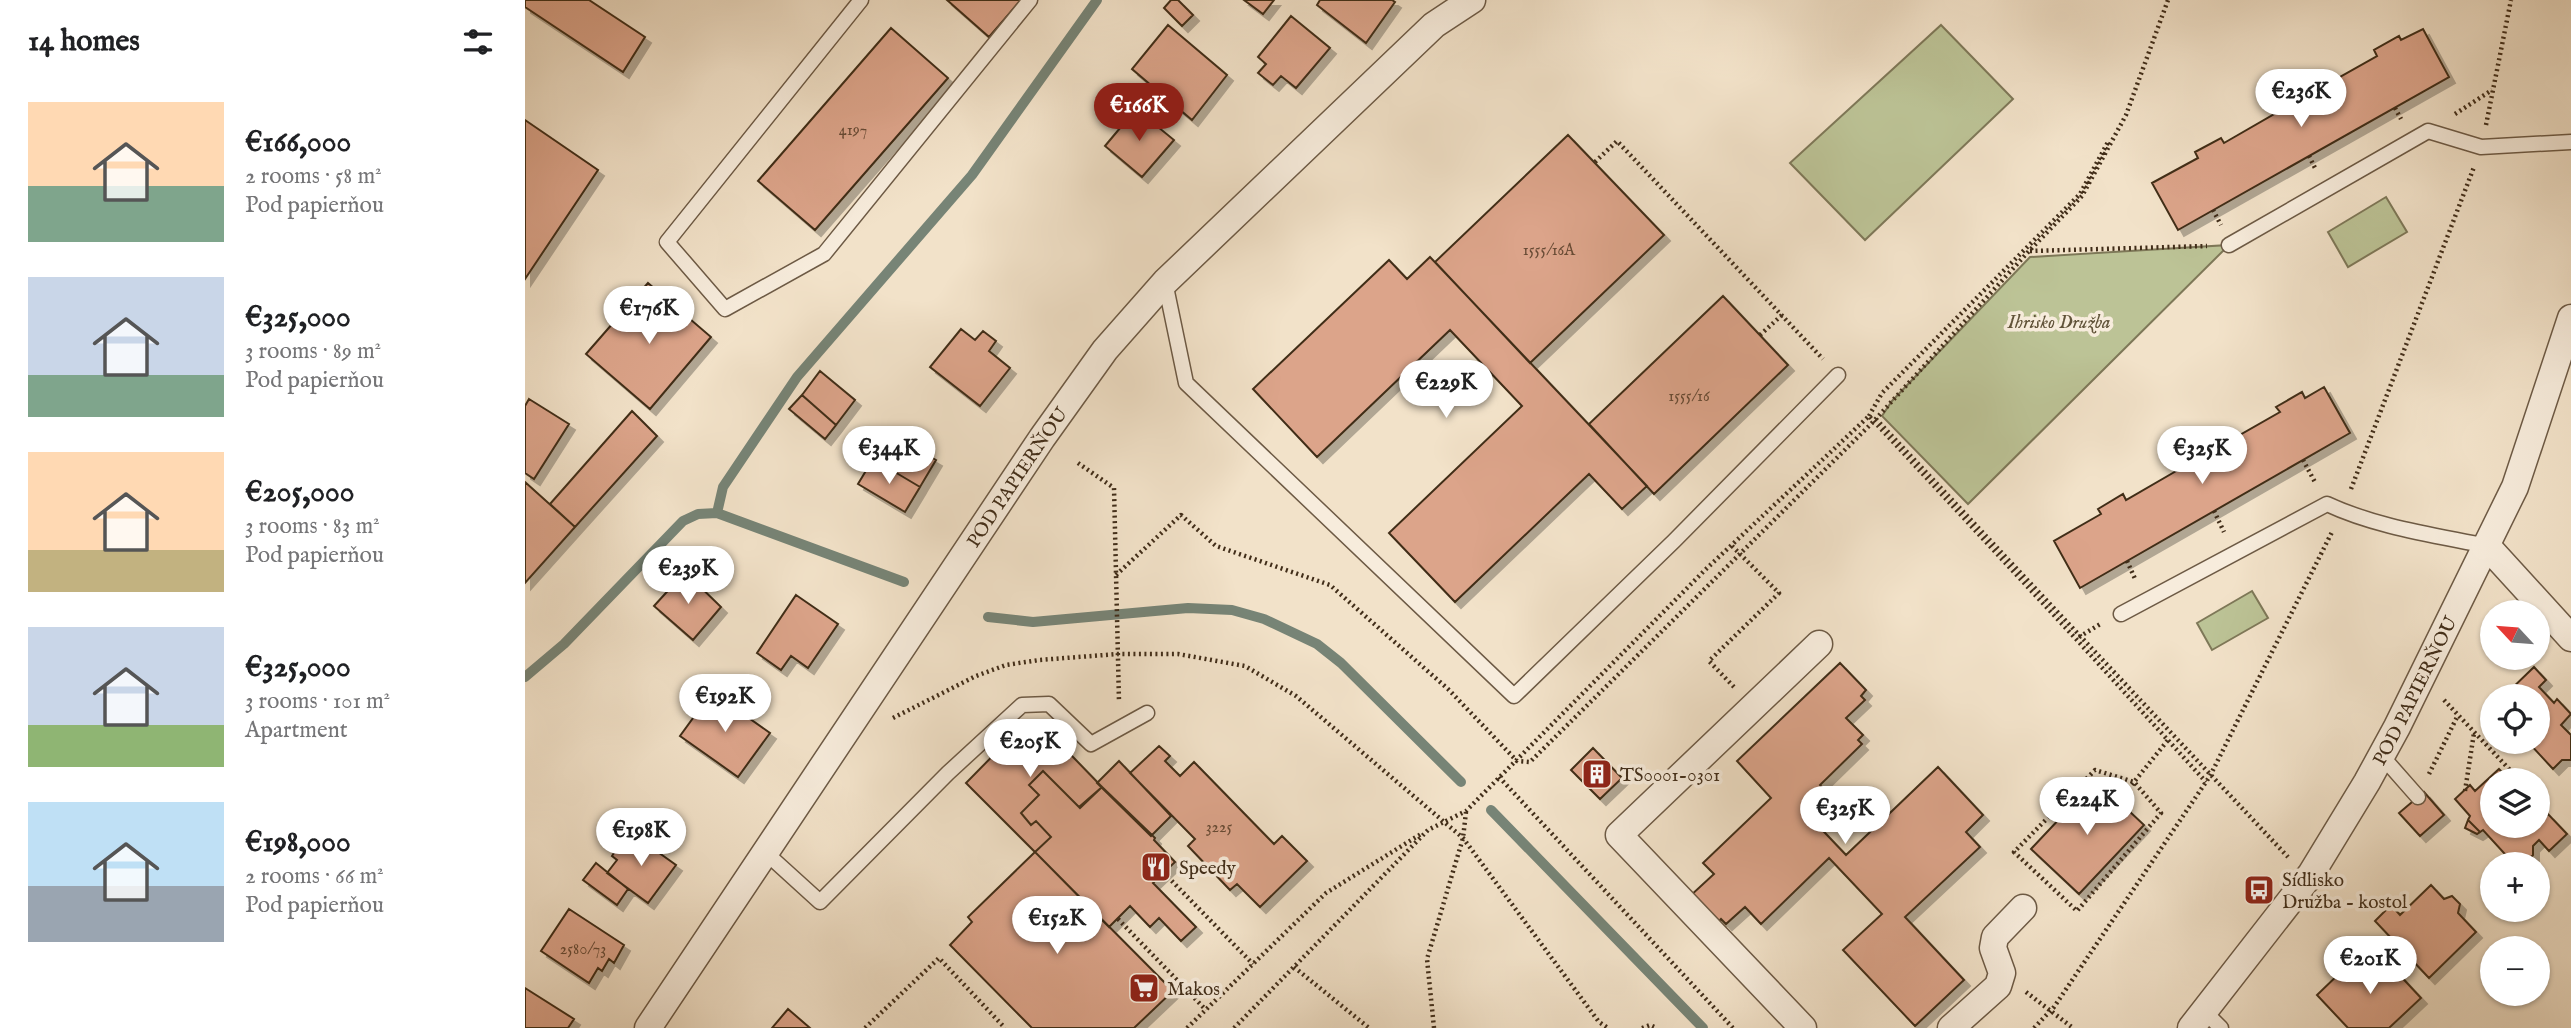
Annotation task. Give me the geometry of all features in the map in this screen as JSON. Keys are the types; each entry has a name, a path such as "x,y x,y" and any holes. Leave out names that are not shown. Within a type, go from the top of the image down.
{"street":[{"name":"POD PAPIERŇOU","path":"647,1028 1050,427 1105,350 1165,282 1434,25 1472,0"},
{"name":"POD PAPIERŇOU","path":"2205,1022 2311,874 2381,755 2515,487 2571,318"},
{"path":"2487,546 2571,638"},
{"path":"1803,1028 1619,835 1819,644"},
{"path":"1951,1028 1998,986 2002,974 1993,948 1995,937 2023,908"}],"lane":[{"path":"861,0 667,242 725,309 824,254 1031,0"},
{"path":"2229,245 2428,131 2481,147 2571,142"},
{"path":"1165,282 1186,383 1514,696 1674,541 1838,374"},
{"path":"2121,614 2327,503 2342,511 2410,530 2487,546"},
{"path":"766,853 820,902 948,773 1022,705 1049,704 1091,744 1147,713"},
{"path":"2381,755 2419,797"}],"path":[{"path":"1116,575 1181,515 1216,545 1330,585 1448,689 1517,761 1529,762 1875,421 2080,194 2123,114 2167,0"},
{"path":"2428,131 2493,89"},
{"path":"1595,162 1617,141 1838,374"},
{"path":"1187,1028 1326,893 1444,820 1466,811 1705,570 1868,416 1882,393 2026,251 2229,245"},
{"path":"1760,335 1782,315"},
{"path":"1868,416 2081,636 2280,851 2311,874"},
{"path":"1875,421 2206,782"},
{"path":"1078,463 1114,488 1120,728"},
{"path":"1732,546 1779,593 1709,661 1753,707"},
{"path":"887,721 977,676 1006,665 1118,654 1178,654 1245,666 1296,696 1444,820 1462,838 1599,1022 1608,1028"},
{"path":"2438,694 2508,768"},
{"path":"2419,797 2458,715"},
{"path":"2465,791 2474,732"},
{"path":"2117,801 2168,740"},
{"path":"2095,770 2134,782 2161,813 2077,912 2014,852 2095,770"},
{"path":"1499,777 1733,1028"},
{"path":"1434,1028 1427,959 1462,838 1466,811"},
{"path":"1234,1028 1428,830"},
{"path":"1164,873 1253,964"},
{"path":"1118,919 1206,1010"},
{"path":"865,1028 939,958 1005,1028"},
{"path":"1294,967 1369,1028"},
{"path":"2051,1010 2073,1028"},
{"path":"1642,1028 1650,1025 1657,1028"}],"green space":[{"path":"1941,25 2013,99 1865,240 1790,163"},
{"path":"2386,197 2407,232 2348,267 2328,232"},
{"name":"Ihrisko Družba","path":"2229,245 1968,504 1882,416 1892,401 2030,257"},
{"path":"2252,591 2268,618 2212,650 2197,623"}],"building":[{"path":"525,0 589,0 645,37 623,72 525,7"},
{"path":"947,0 1021,0 989,37"},
{"path":"1171,0 1178,0 1193,15 1182,26 1164,8"},
{"path":"1244,0 1274,0 1263,14"},
{"path":"1320,0 1395,2 1366,43 1317,5"},
{"path":"1291,16 1330,48 1296,88 1281,76 1273,85 1258,73 1266,64 1258,57"},
{"path":"1168,25 1227,75 1192,120 1132,69"},
{"path":"891,28 948,78 815,230 758,181"},
{"path":"2423,29 2449,77 2178,230 2152,183 2198,158 2195,152 2221,138 2224,143 2288,106 2285,101 2310,86 2313,92 2377,56 2374,50 2399,36 2401,40"},
{"path":"1136,109 1174,140 1142,177 1105,146"},
{"path":"525,120 598,170 525,279"},
{"path":"1568,135 1664,235 1530,363 1435,262"},
{"path":"1430,257 1647,486 1622,509 1589,474 1455,602 1389,533 1522,406 1450,330 1317,457 1253,389 1389,260 1407,279"},
{"path":"648,283 711,337 650,409 586,354"},
{"path":"1723,296 1788,365 1654,494 1589,424"},
{"path":"961,329 975,340 983,331 996,341 989,351 1010,368 980,406 930,367"},
{"path":"820,371 855,400 836,425 802,395"},
{"path":"2324,387 2350,433 2080,588 2054,541 2101,514 2098,509 2123,494 2126,500 2190,463 2187,458 2212,443 2215,449 2280,412 2276,407 2302,392 2305,398"},
{"path":"802,395 836,425 825,439 789,409"},
{"path":"529,399 569,424 534,479 525,473 525,406"},
{"path":"632,411 657,436 575,527 550,504"},
{"path":"888,432 936,460 920,487 873,459"},
{"path":"873,459 920,487 905,512 858,484"},
{"path":"525,482 575,527 525,583"},
{"path":"685,572 721,607 693,640 654,606"},
{"path":"796,595 838,624 808,668 791,656 781,670 757,653"},
{"path":"1840,663 1866,690 1861,696 1865,700 1846,718 1863,735 1858,740 1862,744 1820,785 1829,795 1808,815 1846,855 1938,767 1983,815 1966,832 1980,847 1905,917 1964,980 1915,1026 1843,950 1882,914 1829,858 1761,924 1745,907 1726,924 1721,919 1715,925 1689,897 1714,874 1703,863 1771,798 1737,761"},
{"path":"2531,670 2537,670 2546,680 2542,684 2516,684"},
{"path":"712,692 770,733 738,777 680,736"},
{"path":"2550,699 2554,703 2557,699 2571,714 2561,725 2571,735 2571,760 2562,760 2553,769 2539,754 2550,754"},
{"path":"1024,724 1042,725 1102,787 1079,807 1043,771 1029,785 1039,795 1021,813 1031,825 1036,821 1051,837 1035,852 966,783"},
{"path":"1159,746 1170,756 1165,761 1180,776 1194,762 1274,844 1282,836 1307,861 1260,907 1237,884 1230,890 1188,846 1195,839 1130,773"},
{"name":"TS0001-0301","path":"1593,748 1622,778 1600,799 1571,770"},
{"path":"1119,761 1171,816 1151,836 1097,783"},
{"path":"1043,771 1080,808 1102,787 1155,838 1175,862 1153,883 1196,927 1181,941 1159,918 1150,927 1130,906 1109,927 1035,852 1051,837 1036,821 1031,825 1021,813 1039,795 1029,785"},
{"path":"2096,780 2144,825 2079,894 2031,849"},
{"path":"2470,785 2475,791 2480,786 2480,832 2468,820 2470,816 2455,799"},
{"path":"2424,792 2444,815 2420,836 2399,813"},
{"path":"2550,816 2567,834 2549,851 2539,840 2533,846 2533,852 2503,852 2490,838 2550,838"},
{"path":"2468,820 2480,832 2477,834 2465,828"},
{"path":"634,835 676,865 648,903 607,873 617,860 612,856 620,844 626,848"},
{"path":"1035,852 1173,991 1134,1028 1032,1028 950,945 972,922 968,917"},
{"path":"596,863 628,889 617,905 583,880"},
{"path":"2431,885 2444,899 2452,896 2460,904 2458,913 2476,932 2429,978 2375,921 2391,905 2400,915"},
{"path":"569,909 624,945 614,963 609,959 602,971 598,968 589,983 541,951"},
{"path":"2380,954 2421,998 2389,1028 2348,1028 2317,995 2344,969 2353,979 2364,969 2364,962"},
{"path":"525,988 574,1019 568,1028 525,1028"},
{"path":"788,1009 810,1028 772,1028"}],"waterway":[{"path":"717,513 723,487 797,377 972,175 1097,0"},
{"path":"525,677 564,644 683,521 698,514 717,513 904,582"},
{"path":"988,617 1033,622 1188,608 1232,610 1264,619 1317,644 1341,663 1461,782"},
{"path":"1491,810 1703,1028"}],"place":[{"name":"TS0001-0301","path":"1597,774"},
{"name":"Speedy","path":"1156,867"},
{"name":"Sídlisko Družba - kostol","path":"2259,890"},
{"name":"Makos","path":"1144,988"}]}
